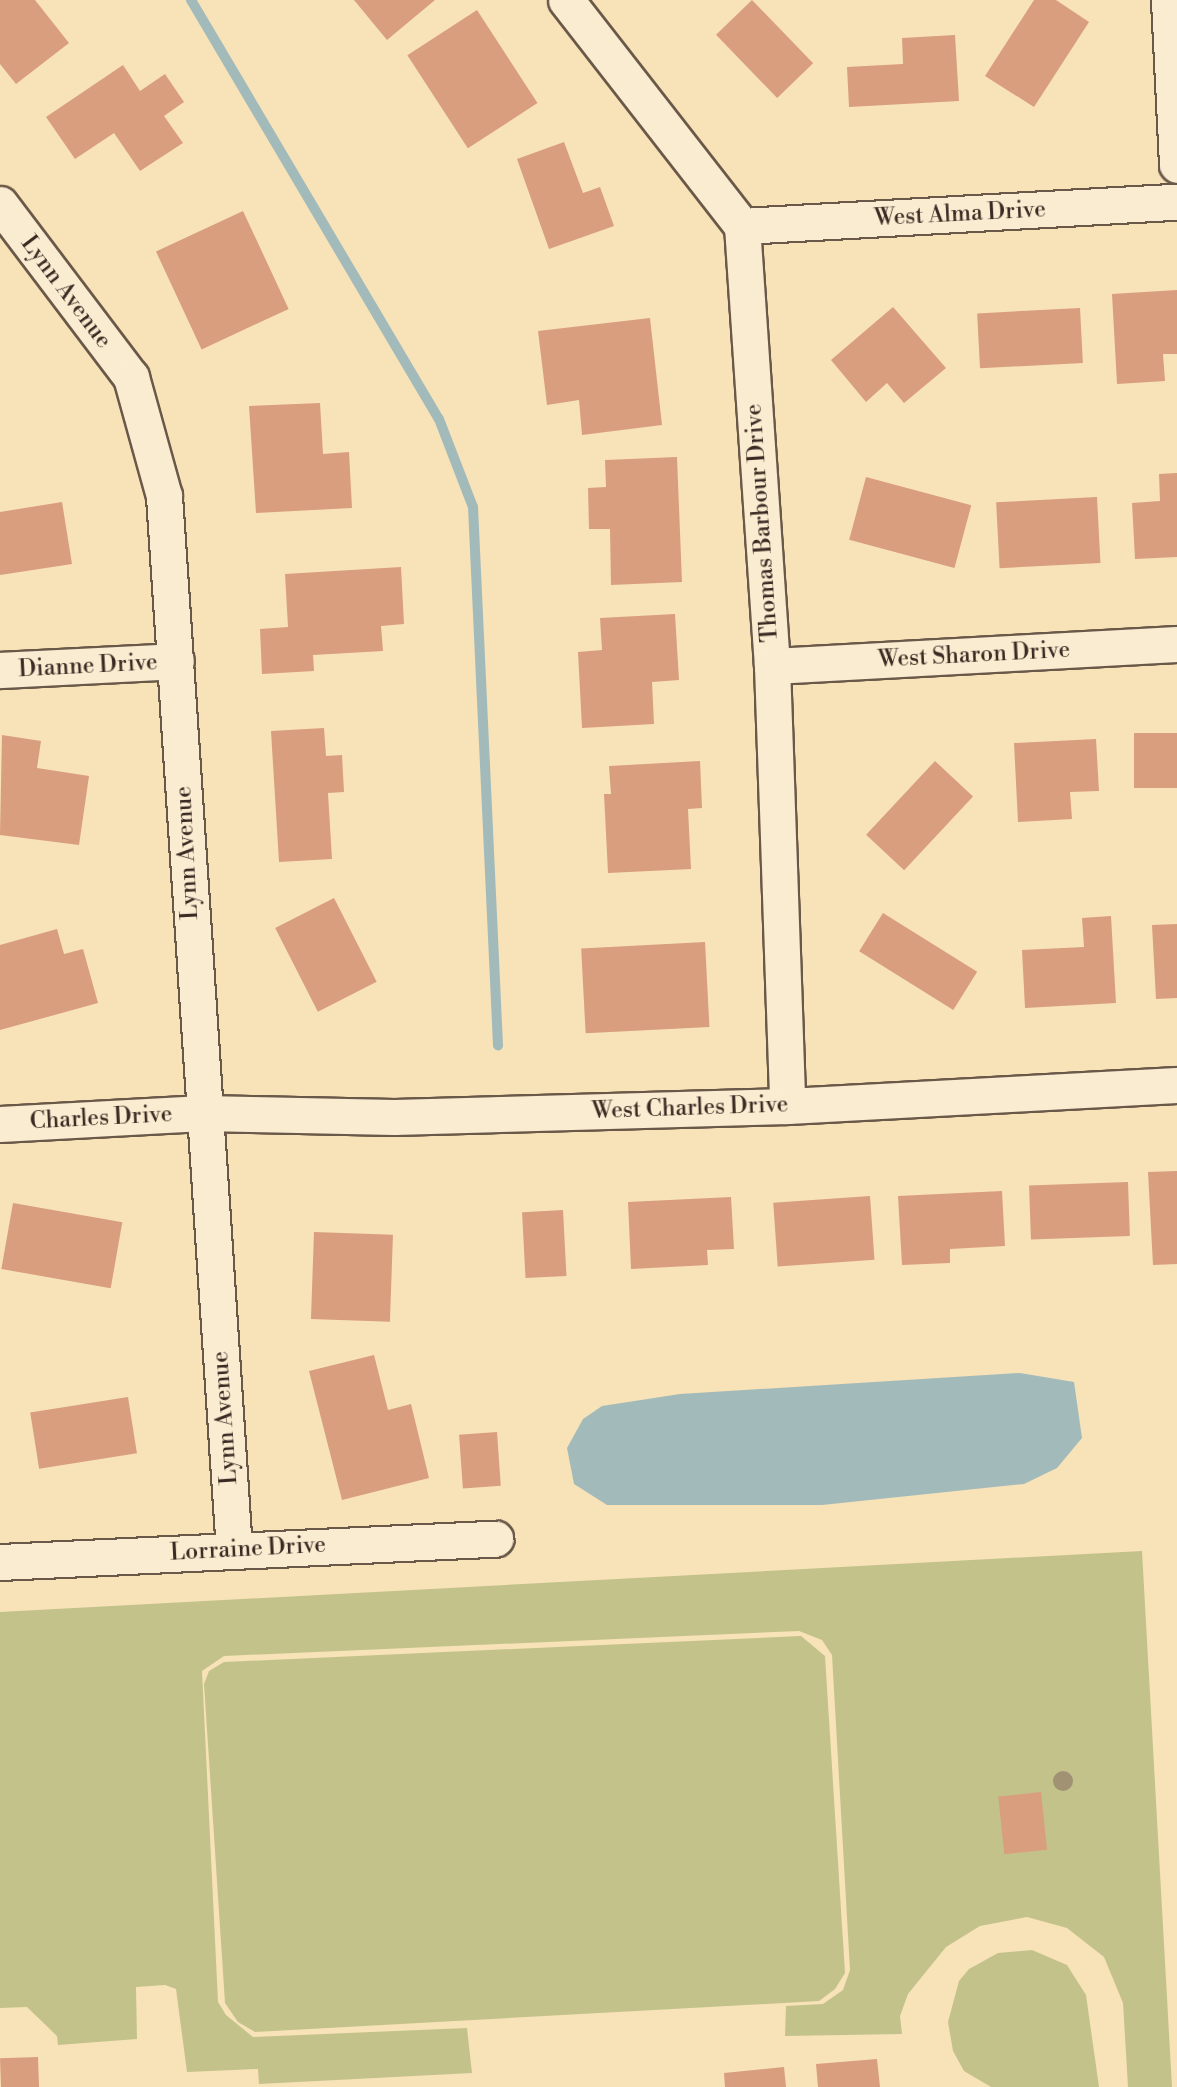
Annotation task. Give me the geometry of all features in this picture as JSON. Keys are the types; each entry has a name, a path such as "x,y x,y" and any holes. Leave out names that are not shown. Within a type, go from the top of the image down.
{"street":[{"path":"566,0 742,226"},
{"path":"1169,0 1177,165"},
{"name":"West Alma Drive","path":"742,226 1177,202"},
{"name":"Lynn Avenue","path":"0,204 131,377 164,496 234,1549"},
{"name":"Thomas Barbour Drive","path":"742,226 772,666 787,1106"},
{"name":"West Sharon Drive","path":"772,666 1177,644"},
{"name":"Dianne Drive","path":"0,670 176,661"},
{"name":"West Charles Drive","path":"203,1113 394,1117 787,1106 1177,1085"},
{"name":"Charles Drive","path":"0,1124 203,1113"},
{"name":"Lorraine Drive","path":"0,1562 234,1549 495,1539"}],"shaded area":[{"path":"1142,1551 1172,2087 1128,2087 1123,2003 1104,1957 1067,1928 1027,1917 980,1926 946,1947 908,1994 900,2016 902,2034 785,2036 786,2006 823,2004 843,1990 850,1970 832,1655 822,1640 799,1631 224,1656 202,1671 218,2002 226,2015 253,2037 467,2028 472,2073 259,2084 258,2069 187,2072 176,1989 165,1985 136,1987 137,2039 58,2045 57,2036 27,2007 0,2008 0,1612"},
{"path":"801,1636 825,1656 845,1973 835,1989 819,2001 255,2032 238,2022 225,2003 204,1684 209,1671 224,1662"},
{"path":"1032,1950 1067,1965 1086,1995 1099,2087 991,2087 964,2071 953,2051 948,2022 959,1981 969,1969 998,1953"}],"water":[{"path":"1020,1373 1074,1382 1082,1438 1057,1468 1024,1484 822,1505 607,1505 574,1484 567,1448 583,1419 602,1406 680,1394"}],"building":[{"path":"0,0 35,0 69,43 16,84 0,64"},
{"path":"354,0 435,0 387,40"},
{"path":"752,0 813,63 777,98 716,35"},
{"path":"1034,0 1056,0 1089,22 1034,107 985,76"},
{"path":"477,10 537,103 468,148 407,55"},
{"path":"955,35 959,101 849,107 847,67 903,64 902,38"},
{"path":"123,65 140,91 165,74 184,102 164,116 183,143 140,171 114,133 75,159 46,117"},
{"path":"564,142 583,193 600,187 614,226 549,249 517,159"},
{"path":"243,211 289,309 202,349 156,252"},
{"path":"1177,290 1177,354 1163,354 1165,381 1117,384 1112,294"},
{"path":"893,307 946,368 904,403 887,383 866,402 831,360"},
{"path":"1080,308 1083,363 980,368 977,313"},
{"path":"650,318 662,425 582,435 579,400 547,405 538,331"},
{"path":"320,403 323,454 349,452 352,508 256,513 249,406"},
{"path":"677,457 682,582 611,585 610,529 589,529 588,488 606,487 605,460"},
{"path":"1177,473 1177,557 1135,559 1132,503 1160,501 1159,474"},
{"path":"866,477 971,505 954,568 849,540"},
{"path":"1097,497 1100,563 1000,568 996,502"},
{"path":"62,502 72,564 0,575 0,512"},
{"path":"401,567 404,624 381,626 383,651 313,655 314,671 262,674 260,629 288,627 285,574"},
{"path":"675,614 679,680 652,682 654,724 582,728 578,652 602,650 600,618"},
{"path":"324,728 326,756 342,755 344,792 328,793 332,859 279,862 271,731"},
{"path":"1134,733 1177,733 1177,788 1134,788"},
{"path":"2,735 41,741 37,768 89,776 79,845 0,835"},
{"path":"1096,739 1099,791 1070,792 1072,819 1018,822 1014,743"},
{"path":"700,761 702,808 688,809 691,869 608,873 604,794 611,794 609,766"},
{"path":"935,761 973,796 904,870 866,835"},
{"path":"334,898 377,982 318,1012 275,928"},
{"path":"883,913 977,972 953,1010 859,951"},
{"path":"1111,916 1116,1003 1025,1008 1022,950 1084,947 1082,918"},
{"path":"1177,924 1177,998 1156,999 1152,925"},
{"path":"57,929 64,954 83,949 98,1003 0,1030 0,945"},
{"path":"705,942 709,1027 586,1033 581,948"},
{"path":"1177,1171 1177,1264 1153,1265 1148,1172"},
{"path":"1128,1182 1130,1236 1031,1239 1029,1185"},
{"path":"1002,1191 1005,1246 950,1249 950,1263 902,1265 898,1196"},
{"path":"870,1196 874,1260 778,1267 773,1203"},
{"path":"731,1197 734,1249 707,1250 708,1265 631,1269 628,1202"},
{"path":"13,1203 122,1222 111,1288 1,1269"},
{"path":"563,1210 566,1276 526,1278 522,1212"},
{"path":"314,1232 393,1235 390,1322 311,1319"},
{"path":"374,1355 388,1410 411,1404 429,1478 342,1500 309,1371"},
{"path":"128,1397 137,1453 39,1469 30,1412"},
{"path":"497,1432 501,1486 463,1489 459,1435"},
{"path":"1041,1792 1047,1850 1004,1854 998,1796"},
{"path":"38,2057 39,2087 1,2087 0,2058"},
{"path":"877,2059 880,2087 818,2087 816,2064"},
{"path":"784,2067 786,2087 725,2087 724,2073"}],"waterway":[{"path":"191,0 439,419 473,507 498,1045"}]}
